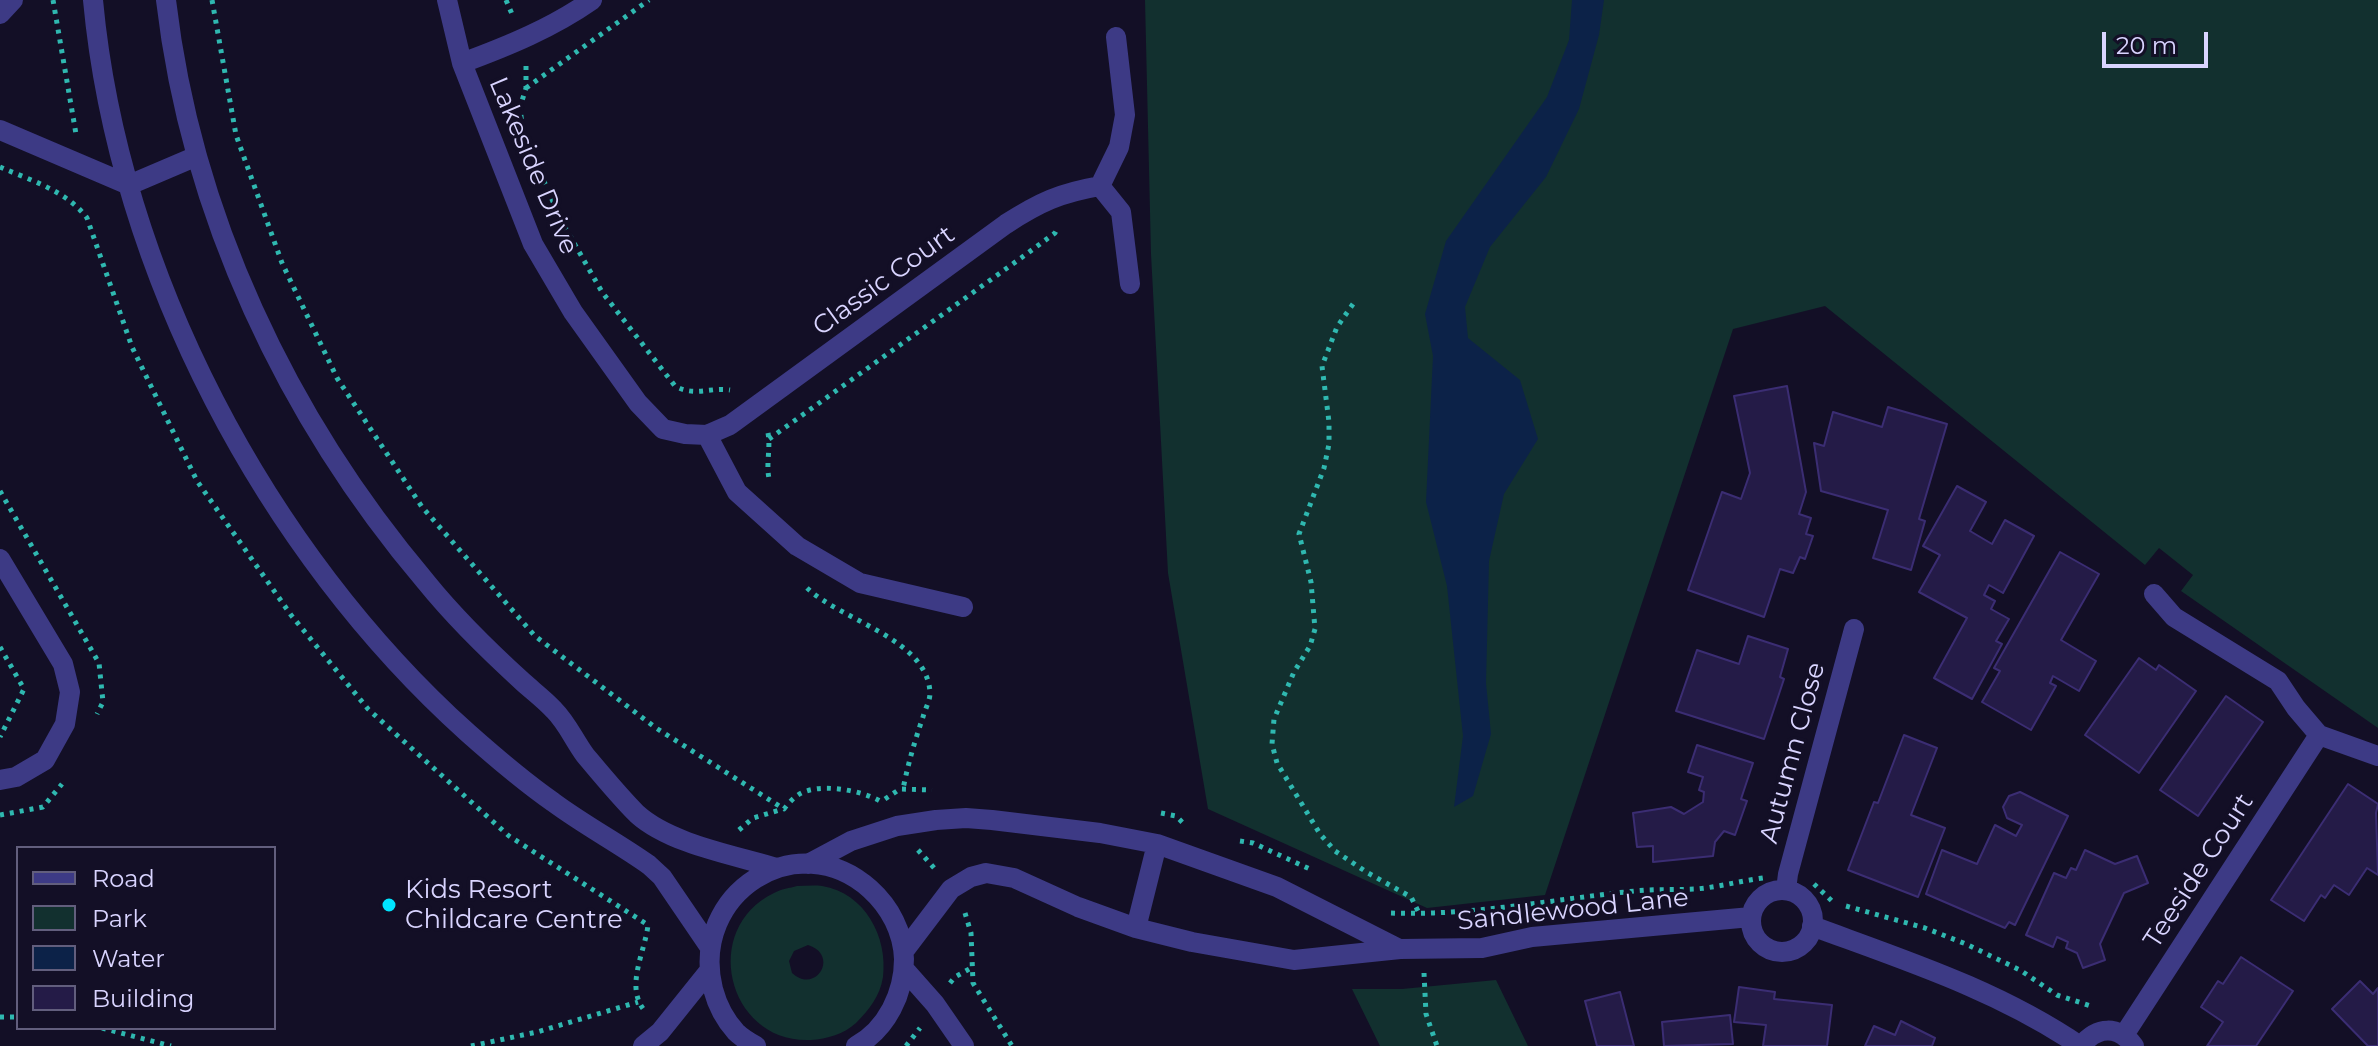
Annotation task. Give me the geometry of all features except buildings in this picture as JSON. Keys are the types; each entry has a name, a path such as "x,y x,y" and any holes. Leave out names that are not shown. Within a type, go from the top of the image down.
{"street":[{"path":"0,14 13,0"},
{"path":"93,0 103,77 129,185 151,253 206,386 236,442 288,524 331,585 418,685 467,732 552,802 628,850 662,877 709,946"},
{"path":"166,0 177,70 197,156 233,261 257,320 285,375 354,489 418,573 474,635 556,711 585,754 638,814 674,837 777,868"},
{"name":"Lakeside Drive","path":"447,0 462,63 533,244 573,312 638,403 663,429 707,435"},
{"path":"462,63 514,44 565,19 592,0"},
{"path":"1116,37 1125,115 1119,147 1100,186 1121,212 1130,284"},
{"path":"0,130 129,185 197,156"},
{"name":"Classic Court","path":"707,435 730,425 1042,201 1078,189 1100,186"},
{"path":"707,435 737,492 797,546 860,583 963,607"},
{"path":"0,559 63,664 70,692 65,724 45,760 16,777 0,780"},
{"path":"2154,594 2174,617 2278,681 2319,735 2378,756"},
{"name":"Autumn Close","path":"1787,882 1854,629"},
{"name":"Teeside Court","path":"2130,1035 2319,735"},
{"name":"Sandlewood Lane","path":"808,864 851,841 897,826 966,818 1100,833 1157,844 1277,887 1400,949"},
{"path":"1136,928 1157,844"},
{"path":"756,1046 736,1032 717,1004 709,971 709,946 717,920 732,897 752,880 777,868 808,864 836,868 861,881 882,900 897,924 904,960 898,996 885,1021 856,1046"},
{"name":"Sandlewood Lane","path":"904,960 951,889 971,877 986,873 1014,878 1078,907 1136,928 1192,942 1294,960 1400,949 1482,948 1532,937 1751,917"},
{"path":"1787,882 1807,903 1812,914 1812,926 1808,938 1799,946 1788,951 1777,951 1766,948 1757,939 1751,917 1763,896 1787,882"},
{"path":"1812,926 1935,971 1990,995 2080,1046 2100,1031 2130,1035"},
{"path":"904,960 964,1046"},
{"path":"643,1046 660,1032 709,971"}],"path":[{"path":"51,190 76,134 53,0"},
{"path":"212,0 236,135 282,263 337,378 422,507 535,636 656,728 784,809 800,793 820,790 843,789 869,795 881,802 903,837 926,858 959,899 971,933 973,983 1012,1046"},
{"path":"526,88 649,0"},
{"path":"769,439 1055,233 1078,189"},
{"path":"1353,304 1337,327 1322,366 1329,444 1324,468 1299,534 1311,582 1315,629 1310,646 1294,672 1274,719 1272,744 1277,763 1327,843 1368,873 1411,897 1420,914 1426,1014 1437,1046"},
{"path":"0,647 24,689 0,737"},
{"path":"881,802 900,789 934,790"},
{"path":"1147,811 1176,816 1191,832"},
{"path":"1238,841 1253,843 1323,876"},
{"path":"1390,913 1420,914 1637,891 1729,886 1747,880 1818,885 1833,902 1925,928 1966,944 2020,970 2057,995 2103,1009 2130,1035"},
{"path":"471,1046 537,1032 638,1002"},
{"path":"110,1030 171,1046"}],"green space":[{"path":"1145,0 2378,0 2378,728 2181,591 2193,575 2159,548 2145,565 1825,306 1733,329 1545,895 1427,908 1208,809 1168,573 1151,254"},
{"path":"822,886 837,890 862,907 877,932 884,962 879,990 861,1018 841,1033 811,1040 783,1036 760,1024 743,1005 733,982 731,956 736,932 751,910 774,893 794,887","holes":["808,945 817,950 823,964 816,976 801,979 792,973 789,961 794,951"]},
{"path":"1496,980 1528,1046 1380,1046 1352,989 1402,989"}],"water":[{"path":"1572,0 1604,0 1599,35 1579,109 1546,177 1490,247 1465,307 1468,338 1520,380 1538,439 1504,494 1489,561 1486,683 1491,734 1473,796 1454,807 1463,736 1447,586 1426,502 1433,356 1425,314 1446,241 1547,97 1569,40"}],"place":[{"name":"Kids Resort Childcare Centre","path":"389,905"}]}
